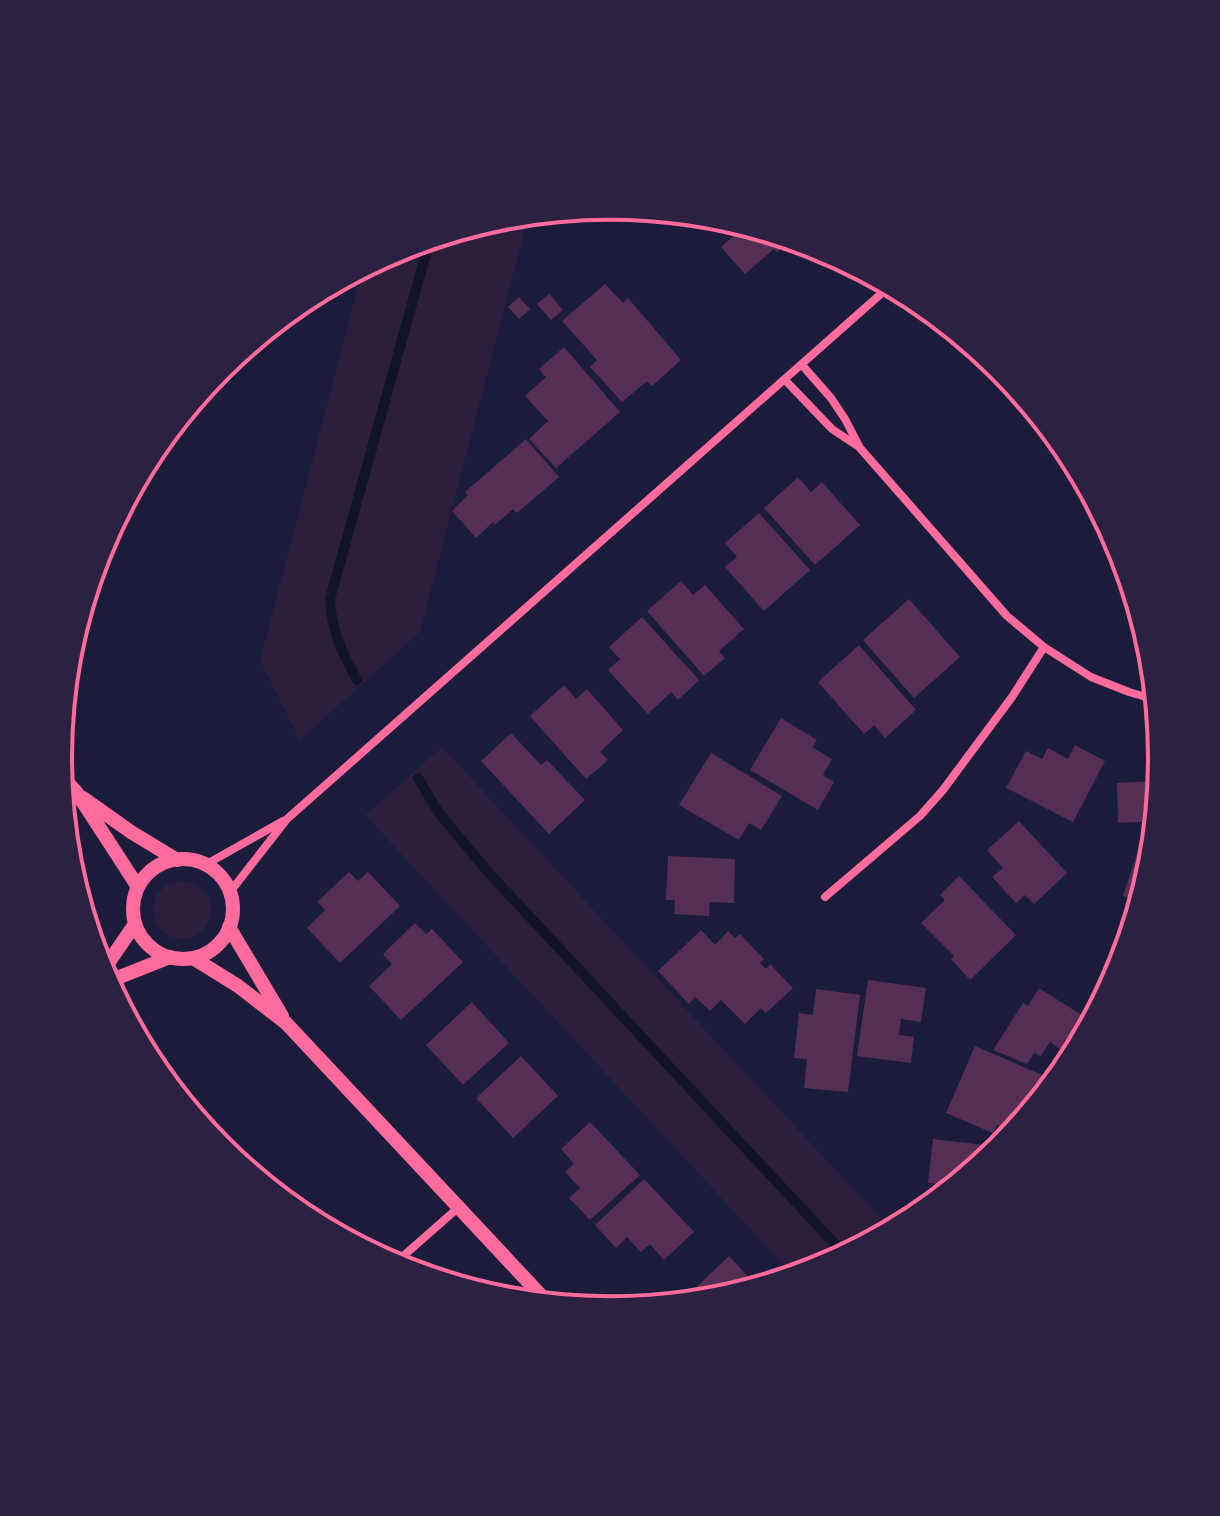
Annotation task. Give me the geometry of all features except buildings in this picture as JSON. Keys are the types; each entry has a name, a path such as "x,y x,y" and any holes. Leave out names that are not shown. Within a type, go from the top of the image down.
{"street":[{"path":"230,892 287,819 881,294"},
{"path":"802,365 831,398 860,448 1007,616 1044,647 1091,677 1144,696"},
{"path":"785,380 832,429 860,448"},
{"path":"825,897 920,816 943,790 1012,697 1044,647"},
{"path":"73,788 138,887"},
{"path":"77,793 177,860"},
{"path":"205,865 287,819"},
{"path":"177,860 191,860 216,871 230,892 232,916 229,927 221,941 208,952 193,958 181,959 154,951 142,939 133,912 133,899 147,874 161,864 177,860"},
{"path":"111,959 135,924"},
{"path":"229,927 286,1023"},
{"path":"119,977 170,957"},
{"path":"193,958 238,986 286,1023 536,1290"},
{"path":"404,1255 459,1207"}],"shaded area":[{"path":"526,227 420,632 300,740 260,661 359,282 437,249 471,238"},
{"path":"442,747 884,1221 848,1241 785,1266 365,815"},
{"path":"182,881 193,883 202,890 209,899 209,921 202,930 193,937 182,939 171,937 162,930 155,921 153,910 155,899 162,890 171,883"}],"waterway":[{"path":"357,680 338,641 330,599 426,253"},
{"path":"418,778 439,813 489,873 837,1246"}]}
